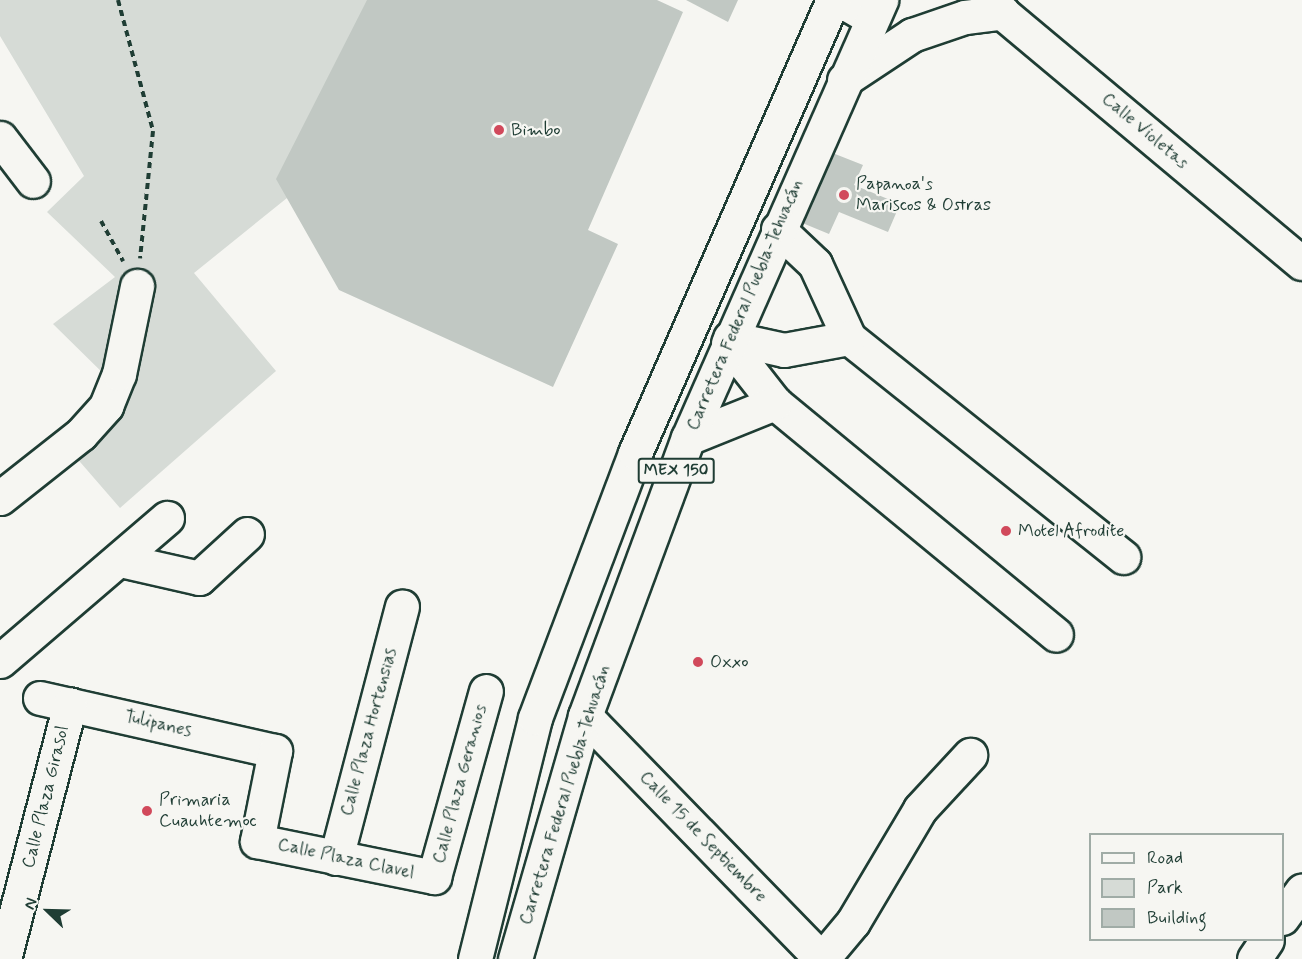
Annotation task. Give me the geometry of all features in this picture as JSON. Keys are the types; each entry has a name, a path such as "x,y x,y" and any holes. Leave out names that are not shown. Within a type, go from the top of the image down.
{"street":[{"name":"MEX 150","path":"475,959 535,718 635,453 833,0"},
{"path":"840,0 876,9"},
{"path":"844,80 912,35 995,6"},
{"name":"Calle Violetas","path":"995,6 1301,261"},
{"name":"Carretera Federal Puebla-Tehuacán","path":"515,959 585,716 688,438 876,9"},
{"path":"778,229 815,264 849,338 1123,557"},
{"path":"0,498 81,434 106,406 119,374 137,286"},
{"path":"729,340 783,350 849,338"},
{"path":"729,340 775,402 1056,635"},
{"path":"688,438 775,402"},
{"path":"0,660 167,518"},
{"path":"120,560 199,579 247,534"},
{"name":"Calle Plaza Hortensias","path":"336,858 402,607"},
{"name":"Calle Plaza Geranios","path":"434,877 486,691"},
{"name":"Tulipanes","path":"55,701 275,751 257,841"},
{"name":"Calle Plaza Girasol","path":"4,959 55,701"},
{"name":"Calle 15 de Septiembre","path":"585,716 821,959"},
{"path":"821,959 853,922 920,809 970,755"},
{"name":"Calle Plaza Clavel","path":"257,841 434,877"},
{"path":"1284,915 1302,890"},
{"path":"1254,959 1266,941"}],"path":[{"path":"118,0 153,131 137,286"},
{"path":"101,221 137,286"}],"green space":[{"path":"0,0 368,0 287,198 194,273 276,371 120,508 61,440 113,383 53,324 115,277 47,212 84,176 0,36"}],"building":[{"path":"367,0 657,0 683,12 588,230 618,244 553,387 339,290 276,179"},
{"path":"686,0 738,0 728,22"},
{"name":"Papanoa's Mariscos & Ostras","path":"830,152 863,165 854,185 900,204 888,232 839,212 829,234 800,222"}],"place":[{"name":"Bimbo","path":"499,130"},
{"name":"Papanoa's Mariscos & Ostras","path":"844,195"},
{"name":"Motel Afrodite","path":"1006,531"},
{"name":"Oxxo","path":"698,662"},
{"name":"Primaria Cuauhtemoc","path":"147,811"}]}
